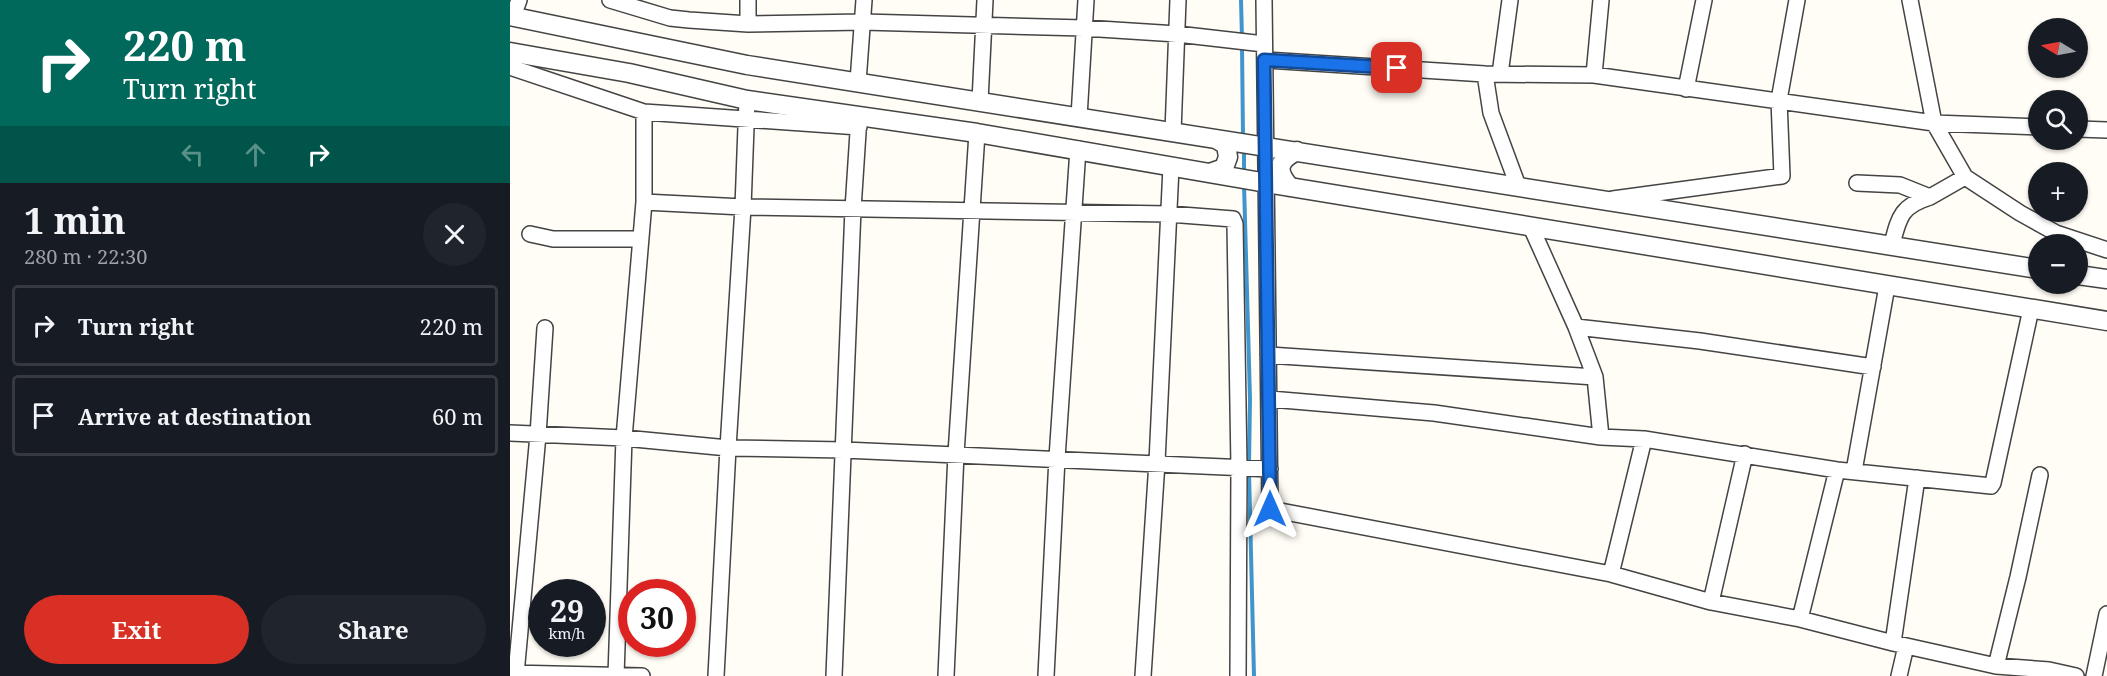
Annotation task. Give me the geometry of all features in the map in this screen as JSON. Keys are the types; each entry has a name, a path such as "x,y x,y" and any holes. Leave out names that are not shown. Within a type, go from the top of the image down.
{"street":[{"path":"610,0 670,18 748,24 863,22 1084,28 1177,34 1264,44"},
{"path":"748,0 748,24"},
{"path":"858,82 864,0"},
{"path":"980,101 985,0"},
{"path":"1079,117 1086,0"},
{"path":"1173,132 1178,0"},
{"path":"1264,0 1270,399 1253,469 1270,509 1611,574 1711,602 1800,619 1996,666 2076,676"},
{"path":"1510,0 1492,74 1491,113 1518,186"},
{"path":"1594,75 1601,0"},
{"path":"1686,89 1704,0"},
{"path":"1605,200 1782,176 1779,100 1797,0"},
{"path":"1910,0 1934,123 1965,177 2048,234"},
{"path":"514,11 747,65 2028,267"},
{"path":"510,52 629,73 747,100 859,122"},
{"path":"1264,60 1492,74 1594,75 1934,123 2028,127"},
{"path":"510,68 644,112 747,120 859,122 977,133 1290,187 2107,321"},
{"path":"716,676 747,100"},
{"path":"616,676 624,438 644,202 644,112"},
{"path":"834,676 853,209 859,122"},
{"path":"2088,129 2107,130"},
{"path":"946,676 956,454 977,133"},
{"path":"1210,173 1224,168 1228,157 1224,140"},
{"path":"1046,676 1057,458 1078,149"},
{"path":"1290,187 1282,177 1280,167 1286,157 1297,151"},
{"path":"1143,676 1157,462 1171,167"},
{"path":"1892,244 1898,220 1906,208 1965,177"},
{"path":"1857,183 1900,185 1930,197"},
{"path":"644,202 743,207 1170,214 1233,219 1253,469 1238,676"},
{"path":"1531,227 1576,327 1595,377 1601,437"},
{"path":"530,234 553,239 640,240"},
{"path":"2088,246 2107,250"},
{"path":"2088,276 2107,279"},
{"path":"1854,471 1887,286"},
{"path":"1270,399 1434,413 1601,437 1644,439 1837,470 1991,486 2031,309"},
{"path":"1576,327 1700,341 1873,367"},
{"path":"544,328 538,435 513,674 642,676"},
{"path":"1268,356 1595,377"},
{"path":"510,433 624,438 728,448 1157,462 1253,469"},
{"path":"1611,574 1644,439"},
{"path":"1711,602 1745,454"},
{"path":"1800,619 1837,470"},
{"path":"1996,666 2040,475"},
{"path":"1899,676 1899,644 1917,478"},
{"path":"2094,676 2107,614"}],"waterway":[{"path":"1241,0 1242,38"},
{"path":"1242,46 1243,137"},
{"path":"1244,148 1244,173"},
{"path":"1244,184 1250,399 1249,464"},
{"path":"1249,472 1254,676"}],"route":[{"path":"1270,509 1264,60 1397,68"}]}
